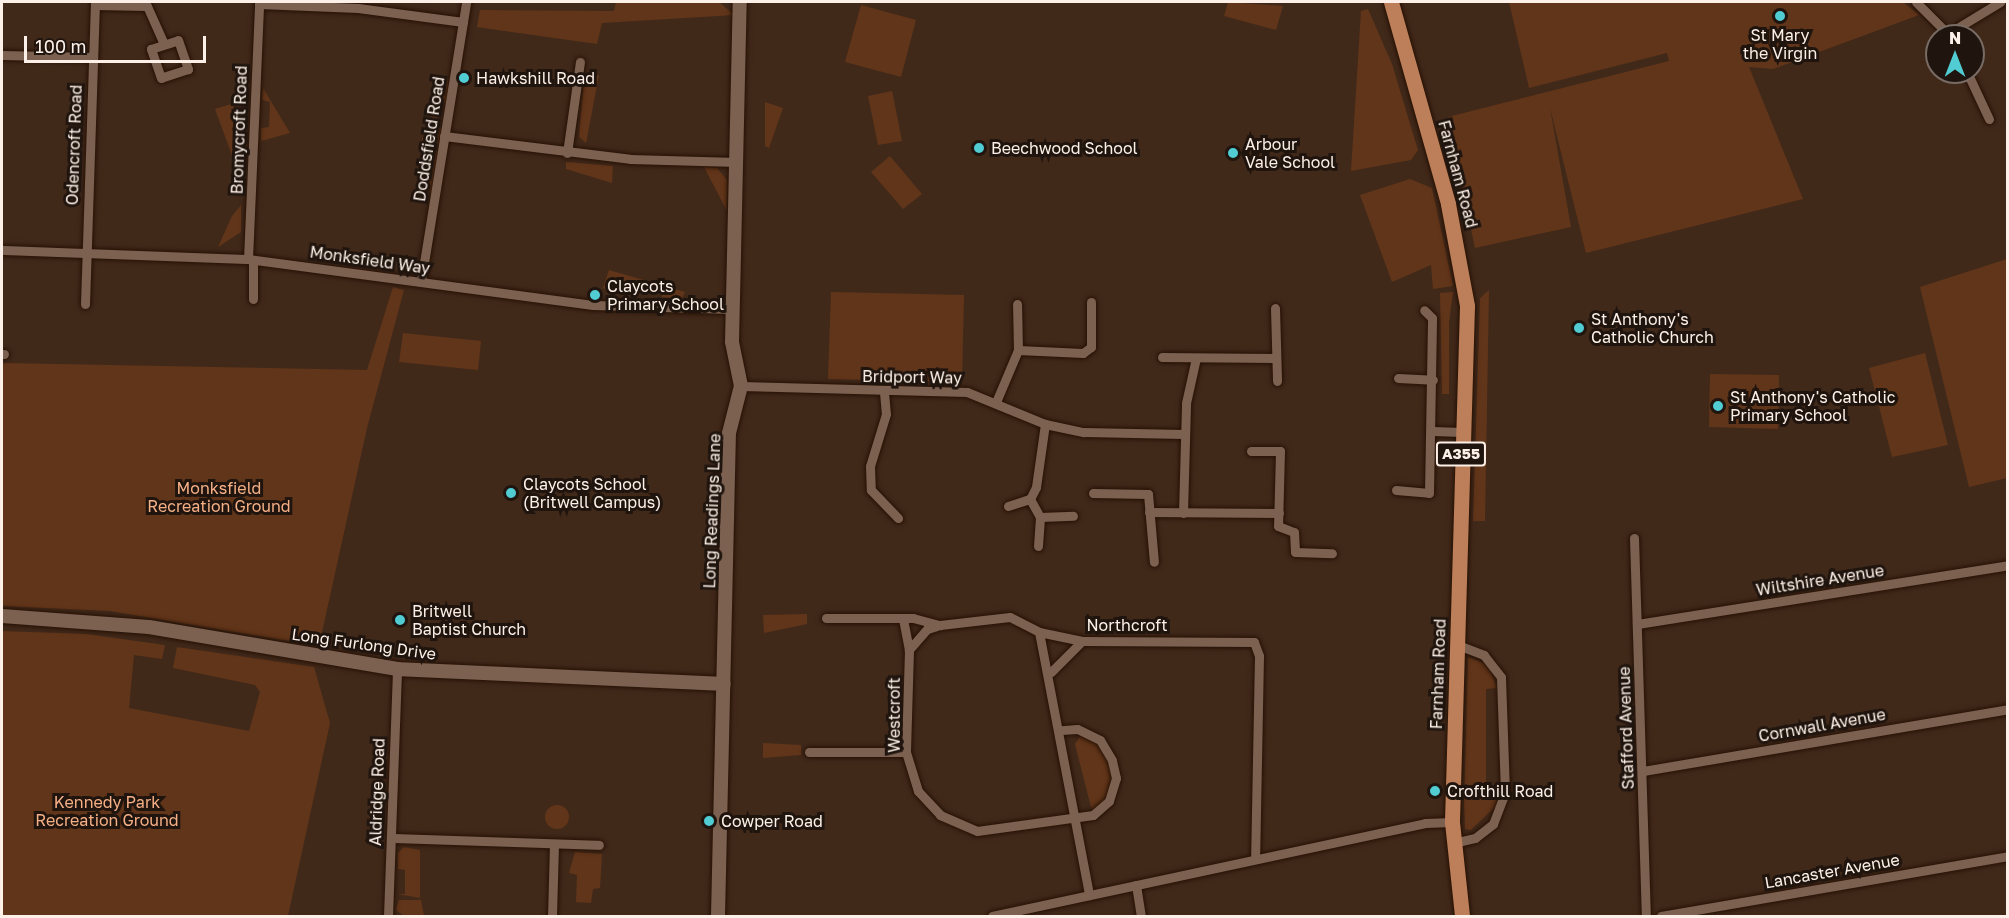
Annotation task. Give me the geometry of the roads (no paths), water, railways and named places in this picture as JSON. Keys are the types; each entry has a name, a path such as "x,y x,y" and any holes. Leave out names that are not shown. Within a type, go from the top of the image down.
{"main road":[{"name":"Farnham Road","path":"1391,2 1462,261 1467,306 1461,432 1452,822 1462,916"}],"street":[{"name":"Doddsfield Road","path":"421,281 466,2"},
{"name":"Long Readings Lane","path":"717,916 729,433 741,386 733,309 740,2"},
{"path":"1916,2 1939,24"},
{"path":"1966,24 2000,2"},
{"path":"95,3 147,6 164,44"},
{"name":"Odencroft Road","path":"85,304 95,3"},
{"path":"259,3 358,8 463,22"},
{"name":"Bromycroft Road","path":"253,299 251,260 259,3"},
{"path":"178,40 188,69 160,78 151,49 164,44 178,40"},
{"path":"2,55 92,57"},
{"path":"567,153 580,62"},
{"path":"1973,84 1989,119"},
{"path":"444,136 567,153 737,162"},
{"name":"Monksfield Way","path":"2,250 251,260 592,305 733,309"},
{"path":"1018,350 1083,353 1091,347 1091,302"},
{"path":"996,402 1018,350 1017,304"},
{"path":"1275,308 1277,381"},
{"path":"1396,490 1429,493 1433,431 1432,318 1424,310"},
{"path":"1162,357 1275,358"},
{"path":"1183,513 1183,435 1196,358"},
{"path":"1398,378 1433,380"},
{"name":"Bridport Way","path":"741,386 884,392 967,392 1045,424 1084,432 1183,435"},
{"path":"884,392 886,414 870,466 871,490 898,518"},
{"path":"1038,546 1040,517 1030,499 1045,424"},
{"path":"1433,431 1461,432"},
{"path":"1251,451 1280,451 1278,526 1294,531 1294,552 1332,553"},
{"path":"1093,493 1148,494 1154,562"},
{"path":"1008,507 1030,499"},
{"path":"888,507 896,500"},
{"path":"1149,512 1279,513"},
{"path":"1040,517 1073,516"},
{"name":"Stafford Avenue","path":"1634,538 1646,916"},
{"name":"Wiltshire Avenue","path":"1637,624 2007,565"},
{"name":"Long Furlong Drive","path":"2,616 149,627 397,669 724,684"},
{"name":"Northcroft","path":"826,618 903,619 940,626 1010,617 1039,632 1083,641 1254,642 1259,656 1255,859"},
{"name":"Westcroft","path":"903,619 909,650 906,752 918,791 940,815 977,831 1093,815 1109,801 1116,778 1100,740 1077,729 1061,730"},
{"path":"909,650 927,629 940,626"},
{"path":"1039,632 1051,672 1089,895"},
{"path":"1051,672 1083,641"},
{"path":"1453,843 1475,838 1493,824 1505,792 1501,677 1479,651 1456,644"},
{"name":"Aldridge Road","path":"388,916 397,669"},
{"name":"Cornwall Avenue","path":"1642,771 2007,708"},
{"path":"809,752 906,752"},
{"path":"992,916 1255,859 1452,822"},
{"path":"391,838 599,845"},
{"path":"552,916 554,844"},
{"name":"Lancaster Avenue","path":"1661,916 2007,856"},
{"path":"1136,885 1141,916"}],"place":[{"name":"St Mary the Virgin","path":"1780,16"},
{"name":"Hawkshill Road","path":"464,78"},
{"name":"Beechwood School","path":"979,148"},
{"name":"Arbour Vale School","path":"1233,153"},
{"name":"Claycots Primary School","path":"595,295"},
{"name":"St Anthony's Catholic Church","path":"1579,328"},
{"name":"St Anthony's Catholic Primary School","path":"1718,406"},
{"name":"Claycots School (Britwell Campus)","path":"511,493"},
{"name":"Britwell Baptist Church","path":"400,620"},
{"name":"Crofthill Road","path":"1435,791"},
{"name":"Cowper Road","path":"709,821"}],"park label":[{"name":"Monksfield Recreation Ground","path":"219,497"},
{"name":"Kennedy Park Recreation Ground","path":"107,811"}]}
